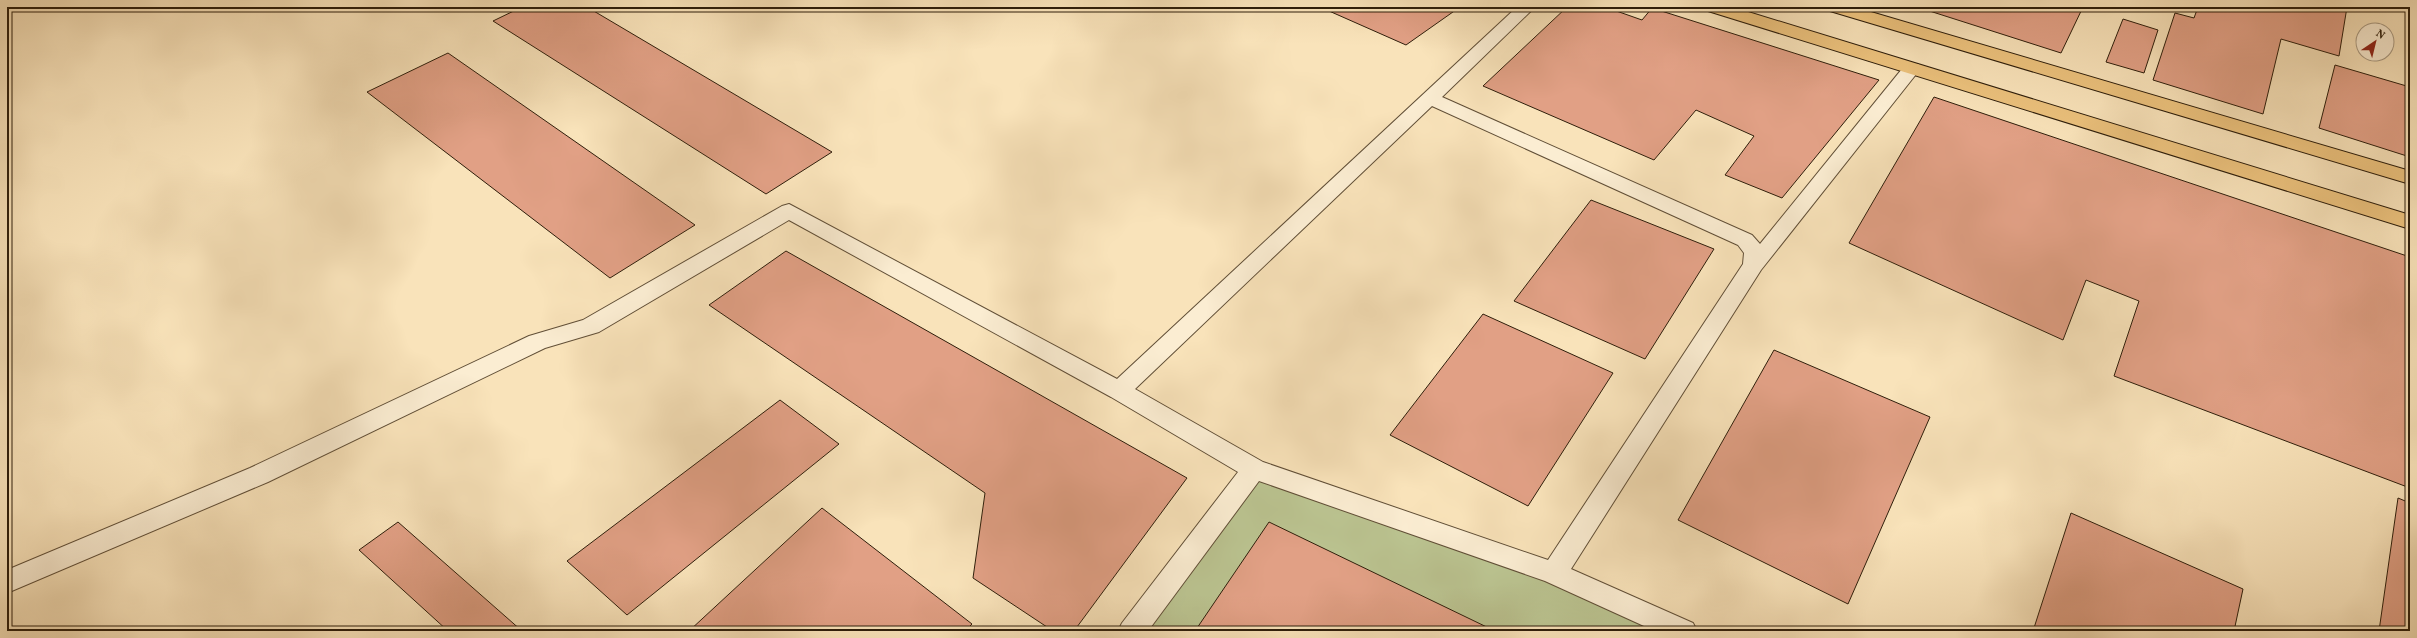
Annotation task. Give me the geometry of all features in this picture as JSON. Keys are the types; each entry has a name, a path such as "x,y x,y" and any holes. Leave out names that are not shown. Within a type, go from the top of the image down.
{"main road":[{"path":"1714,7 2410,222"},
{"path":"1836,7 2410,178"}],"street":[{"path":"1119,391 1527,7"},
{"path":"1554,573 1754,265 1912,68"},
{"path":"1431,99 1745,240 1755,252 1754,265"},
{"path":"7,582 259,475 537,342 591,326 789,211 1119,391 1254,469 1554,573 1683,631"},
{"path":"1132,631 1254,469"}],"green space":[{"path":"1254,469 1683,631 1132,631"}],"building":[{"path":"522,7 587,7 832,152 766,194 493,21"},
{"path":"1320,7 1460,7 1406,45"},
{"path":"1567,7 1605,7 1642,20 1652,8 1879,80 1782,198 1725,175 1754,136 1696,110 1654,160 1483,86"},
{"path":"1917,7 2083,7 2061,53"},
{"path":"2198,7 2347,7 2339,56 2281,39 2263,114 2153,80 2175,13 2194,18"},
{"path":"2123,19 2158,30 2144,73 2106,62"},
{"path":"448,53 695,225 610,278 367,92"},
{"path":"2335,65 2410,87 2410,157 2319,128"},
{"path":"1934,97 2410,257 2410,488 2114,376 2139,301 2086,280 2063,340 1849,243"},
{"path":"1591,200 1714,249 1645,359 1514,301"},
{"path":"786,251 1187,478 1074,631 1053,631 973,578 985,493 709,305"},
{"path":"1483,314 1613,373 1528,506 1390,435"},
{"path":"1774,350 1930,417 1848,604 1678,520"},
{"path":"780,400 839,444 627,615 567,561"},
{"path":"2398,498 2410,503 2410,631 2379,631"},
{"path":"822,508 972,624 965,631 689,631"},
{"path":"2071,513 2243,589 2234,631 2033,631"},
{"path":"398,522 522,631 448,631 359,550"},
{"path":"1269,522 1495,631 1195,631"}]}
